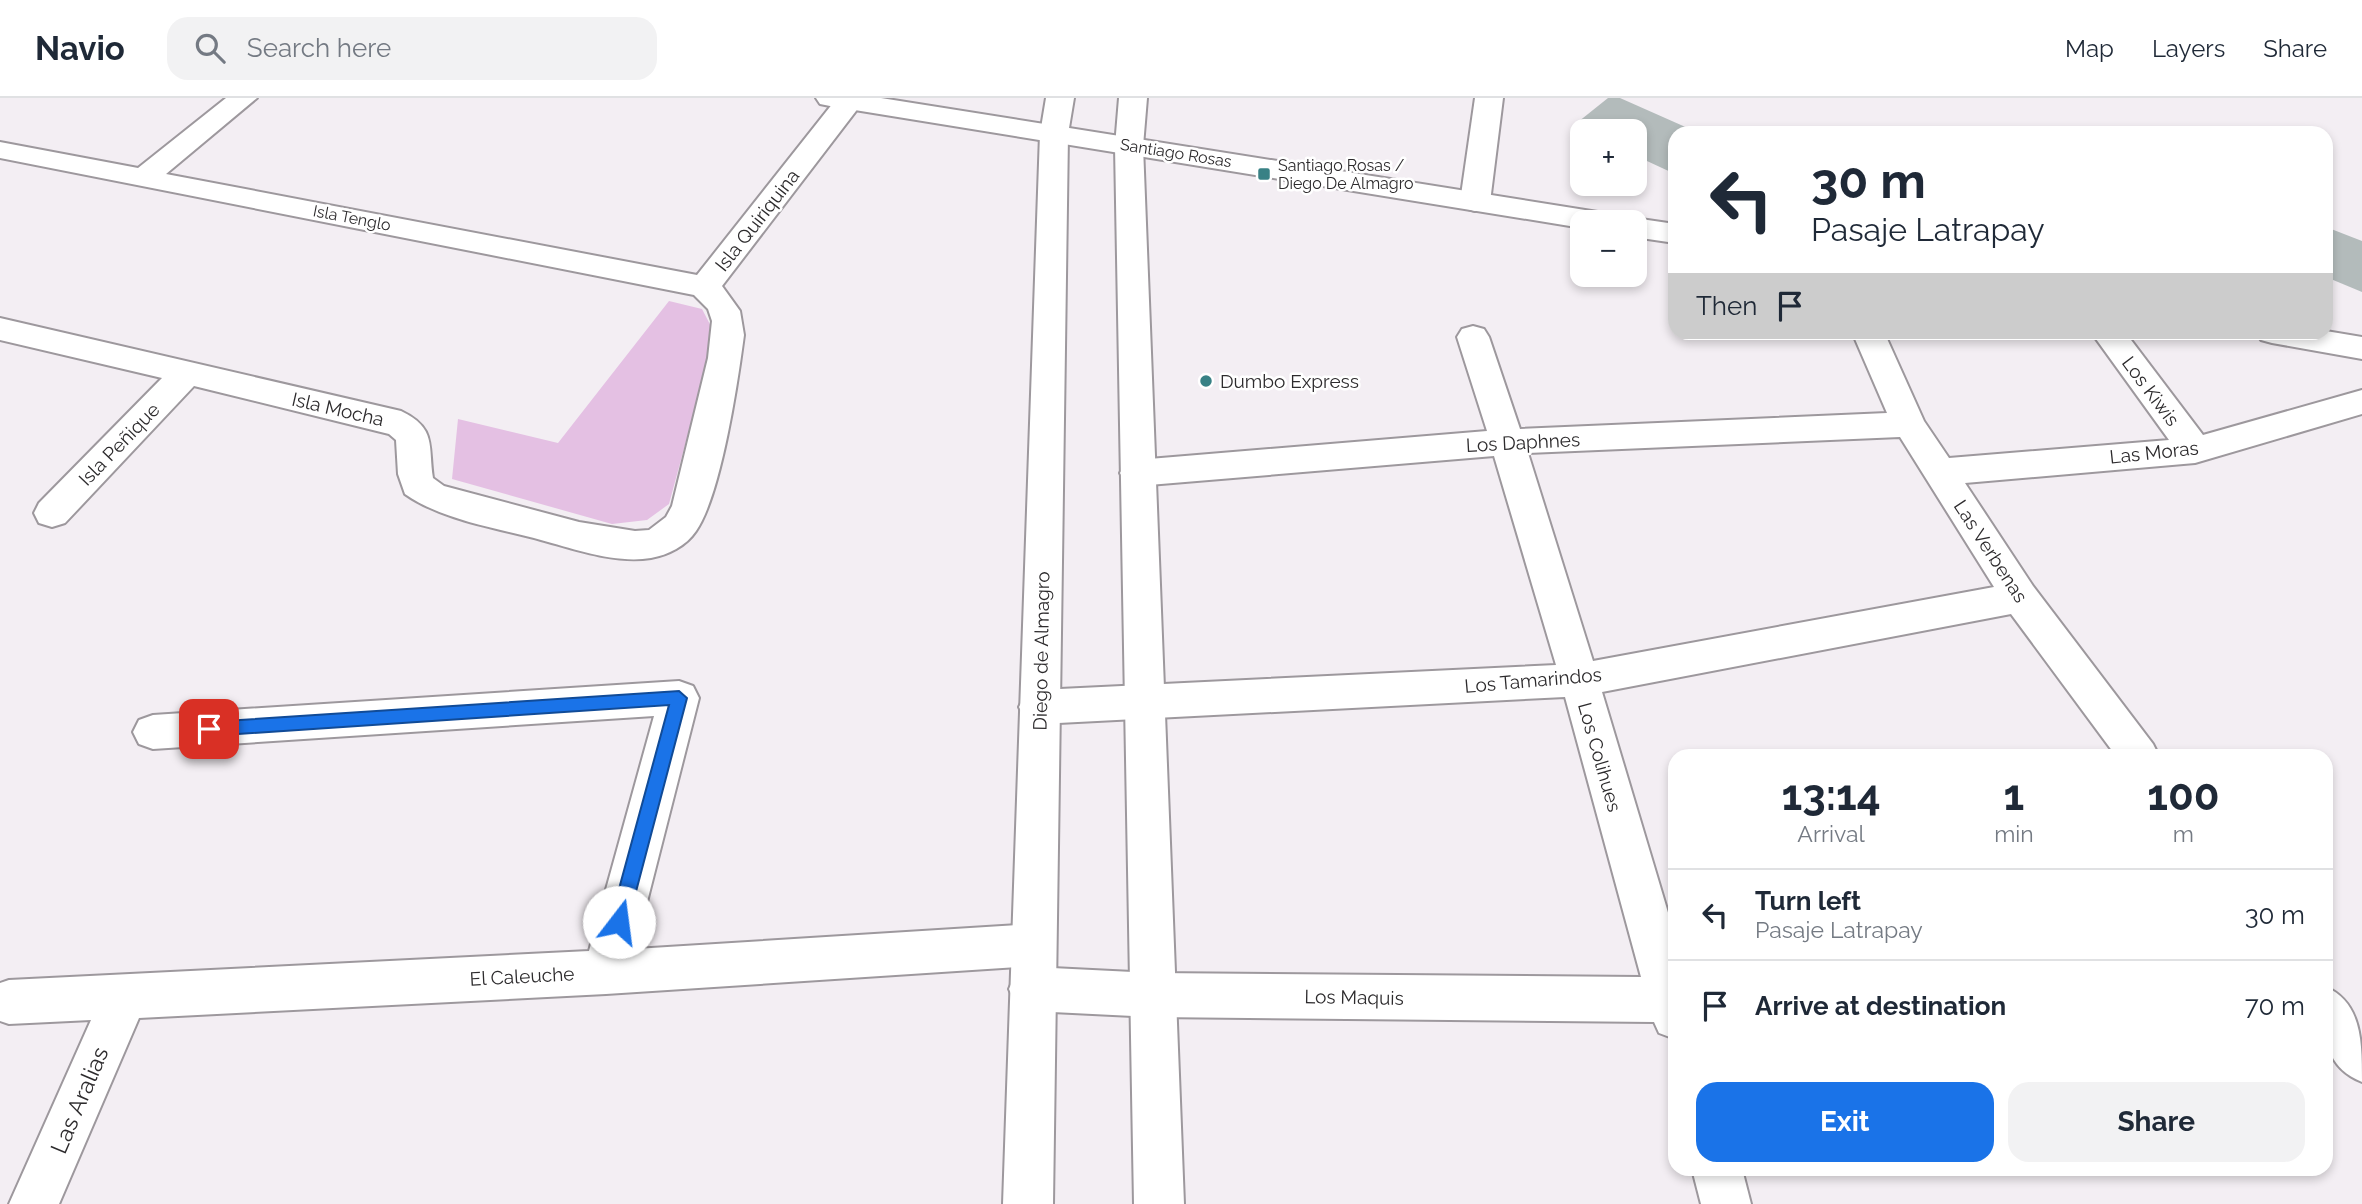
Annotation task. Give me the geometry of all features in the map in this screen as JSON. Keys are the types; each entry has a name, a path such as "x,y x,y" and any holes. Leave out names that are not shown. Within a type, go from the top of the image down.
{"street":[{"path":"143,178 243,98"},
{"path":"1133,98 1129,146 1159,1204"},
{"path":"1475,202 1489,98"},
{"name":"Santiago Rosas","path":"839,99 1057,116 1129,146 1570,217"},
{"name":"Isla Quiriquina","path":"664,539 685,519 691,505 730,338 724,309 705,287 839,99"},
{"name":"Diego de Almagro","path":"1028,1204 1039,707 1057,116"},
{"name":"Isla Tenglo","path":"0,150 705,287"},
{"path":"1647,229 1668,233"},
{"name":"Isla Mocha","path":"0,329 401,424 415,440 417,485 433,496 601,540 637,545 664,539"},
{"name":"Los Colihues","path":"1473,337 1507,442 1668,989"},
{"name":"Las Verbenas","path":"1872,340 1909,424 2020,597 2133,749"},
{"name":"Los Kiwis","path":"2113,340 2195,450"},
{"path":"2317,340 2362,348"},
{"name":"Isla Peñique","path":"52,513 186,374"},
{"name":"Las Moras","path":"1941,472 2195,450 2362,402"},
{"name":"Los Daphnes","path":"1137,473 1507,442 1909,424"},
{"name":"Los Tamarindos","path":"1039,707 1144,704 1578,680 2020,597"},
{"path":"153,732 679,698 606,972"},
{"name":"El Caleuche","path":"9,1002 606,972 1034,945"},
{"name":"Los Maquis","path":"1032,989 1153,995 1668,1006"},
{"name":"Las Aralias","path":"34,1204 125,996"},
{"path":"2333,1019 2362,1059"},
{"path":"1719,1176 1726,1204"}],"shaded area":[{"path":"669,301 702,309 715,334 669,504 647,520 612,524 452,479 458,419 558,443"}],"building":[{"path":"1608,98 1620,98 1683,126 1668,126 1668,171 1647,161 1647,119 1582,119"},
{"path":"2333,230 2362,241 2362,292 2333,280"}],"place":[{"name":"Santiago Rosas / Diego De Almagro","path":"1264,174"},
{"name":"Dumbo Express","path":"1206,381"}],"route":[{"path":"209,729 679,698 619,922"}]}
